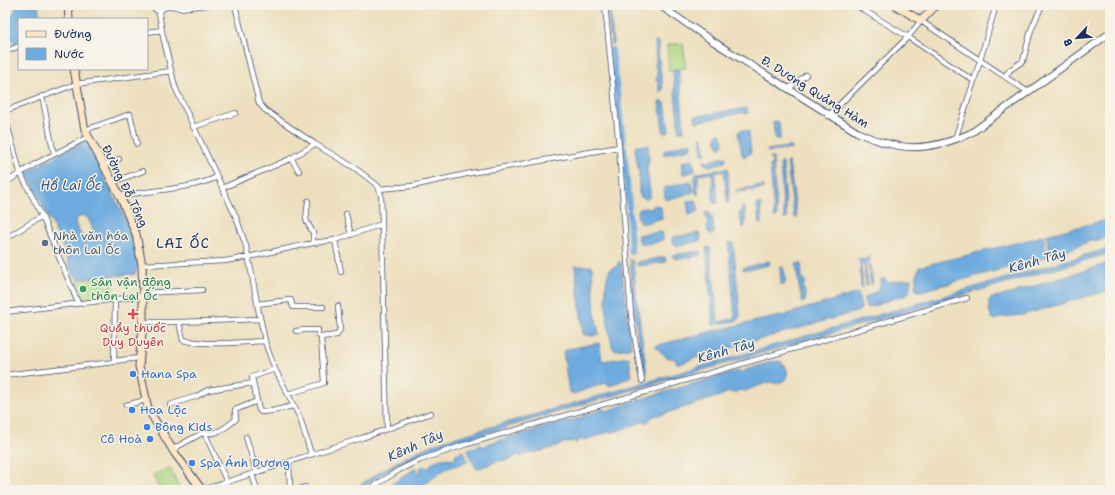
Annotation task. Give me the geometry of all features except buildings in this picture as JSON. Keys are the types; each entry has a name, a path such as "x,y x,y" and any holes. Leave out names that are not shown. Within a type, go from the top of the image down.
{"main road":[{"path":"68,5 69,18"},
{"path":"895,5 921,21 936,5"},
{"name":"Đường Đỗ Tông","path":"74,70 87,134 120,196 136,234 142,265 143,294 143,322 139,366 148,409 173,449 202,490"}],"street":[{"path":"143,5 151,6 159,12 175,87 236,217 246,246 260,319 266,341 275,369 300,418 311,454"},
{"path":"159,12 162,8 167,6 176,6 179,8 208,5"},
{"path":"235,5 259,103 265,110 315,144 355,168 374,182 379,189 382,224 387,429"},
{"path":"605,5 619,147 631,315 642,381"},
{"name":"Đ. Dương Quảng Hàm","path":"658,5 828,116 856,132 875,141 894,146 919,148 956,140 983,125 1110,33"},
{"path":"855,5 908,37 974,81"},
{"path":"956,140 996,5"},
{"path":"1005,76 1010,70 1023,62 1031,30 1042,5"},
{"path":"828,116 908,37 921,21 1028,92"},
{"path":"148,32 162,30"},
{"path":"5,52 18,46"},
{"path":"5,111 76,84 171,71"},
{"path":"788,89 806,75"},
{"path":"42,96 54,154"},
{"path":"193,127 236,113"},
{"path":"5,183 20,172 87,134 130,114 137,144"},
{"path":"5,116 20,172 42,216 78,304"},
{"path":"222,188 291,158 315,144"},
{"path":"379,189 412,186 471,173 619,147"},
{"path":"291,158 299,171"},
{"path":"103,165 119,159"},
{"path":"113,182 143,171"},
{"path":"120,196 192,185 217,177"},
{"path":"308,201 306,220 312,233 313,243"},
{"path":"346,214 351,235"},
{"path":"5,239 42,216"},
{"path":"142,265 226,261 313,243 335,240 382,224"},
{"path":"335,240 341,272"},
{"path":"5,312 78,304 143,294 202,290"},
{"path":"368,490 399,470 420,460 464,444 967,298"},
{"path":"114,361 115,299"},
{"path":"257,304 292,300 293,307 323,307"},
{"path":"321,337 337,335 340,329 338,306"},
{"path":"143,322 260,319"},
{"path":"179,322 183,340 210,343 266,341"},
{"path":"288,394 324,383 321,337 318,335 318,330 296,331"},
{"path":"5,375 139,358"},
{"path":"275,369 252,377 261,412 293,406"},
{"path":"170,405 197,396 208,390 253,383"},
{"path":"126,405 146,400"},
{"path":"173,449 204,432 207,434 224,429 236,419 235,410 257,401"},
{"path":"202,490 431,413"},
{"path":"162,431 169,428"},
{"path":"204,432 227,482"},
{"path":"246,437 255,473 257,490"},
{"path":"289,462 290,490"},
{"path":"298,490 305,487"}],"green space":[{"path":"683,43 686,68 669,70 667,45"},
{"path":"111,277 113,297 79,300 78,279"},
{"path":"170,468 180,490 160,490 153,475"}],"water":[{"path":"38,5 40,18 18,18 18,41 15,43 10,41 5,44 5,30 9,23 7,19 15,11 16,6"},
{"path":"607,5 610,5 612,45 611,44"},
{"path":"655,42 660,44 658,50 663,90 660,93 658,81 656,81 657,71 655,65"},
{"path":"679,70 684,131 679,131 673,71"},
{"path":"662,101 665,103 669,131 667,133 664,133 663,129 659,102"},
{"path":"746,108 748,113 745,114 745,112 696,122 696,118 694,117 697,116"},
{"path":"778,121 779,125 780,139 775,139 773,122"},
{"path":"742,130 749,132 751,153 744,157 742,154 738,132"},
{"path":"720,132 724,144 720,148 716,140 717,135"},
{"path":"702,136 706,154 702,154 700,137"},
{"name":"Hồ Lai Ốc","path":"88,139 99,168 124,216 133,241 138,265 135,274 78,279 74,276 58,236 27,172","holes":["83,215 88,218 93,229 91,234 85,237 81,235 75,223 77,218"]},
{"path":"691,142 692,146 690,149 664,155 663,152 668,149"},
{"path":"648,145 649,158 647,170 650,197 646,199 641,197 639,194 639,174 635,150 636,146"},
{"path":"791,147 792,149 767,151 767,150"},
{"path":"726,157 725,162 710,166 704,164 704,161 716,160"},
{"path":"691,158 693,159 695,171 683,174 682,162 690,160"},
{"path":"769,158 773,158 777,217 774,218 770,165 772,164 772,160"},
{"path":"787,162 789,162 797,218 794,217"},
{"path":"781,163 783,163 787,219 784,219"},
{"path":"728,168 728,204 724,171 715,173 718,203 714,203 713,200 712,173 698,175 698,195 696,194 694,179 697,173"},
{"path":"690,181 694,191 692,193 665,200 664,188"},
{"path":"764,187 762,189 736,192 739,189"},
{"path":"696,200 699,211 689,215 687,201"},
{"path":"757,204 761,204 762,223 759,224"},
{"path":"654,205 661,208 662,218 640,223 637,216 640,209 651,209"},
{"path":"743,207 745,208 745,226 743,228 739,213"},
{"path":"709,211 713,220 714,234 710,234 708,230 705,213"},
{"path":"1110,219 1110,237 1092,240 1066,251 1058,250 1057,252 1050,253 1046,235"},
{"path":"659,232 663,233 662,237 664,238 657,242 641,244 637,238 638,235"},
{"path":"700,233 700,241 677,246 671,241 673,237"},
{"path":"1043,235 1047,257 917,291 915,286 919,267"},
{"path":"728,242 733,243 740,314 739,320 713,325 706,248 709,247 710,249 718,322 735,318"},
{"path":"1110,248 1110,253 584,404 422,453 381,474 359,490 353,490 396,462 443,441"},
{"path":"700,251 701,255 698,256 676,259 672,255"},
{"path":"870,256 869,260 873,282 871,284 868,262 865,261 868,286 866,286 864,263 861,263 863,288 861,288 860,262 857,259 864,260"},
{"path":"665,257 666,262 639,266 636,265 637,262"},
{"path":"630,259 633,261 647,374 644,375 637,332"},
{"path":"619,261 621,263 631,347 614,350 607,319 606,283 610,269 617,266"},
{"path":"769,261 769,265 747,270 742,269 743,268"},
{"path":"801,263 802,278 806,283 803,284 806,300 803,303 796,264"},
{"path":"1110,263 1110,290 1022,315 1001,317 996,320 992,318 989,310 989,300 992,298 1009,295"},
{"path":"575,266 592,266 595,313 599,334 593,336 584,335 583,333"},
{"path":"781,267 783,267 785,274 784,285 781,285"},
{"path":"884,278 888,282 911,279 909,293 905,296 900,296 871,307 866,307 864,298 880,287 881,280"},
{"path":"858,293 861,309 859,311 691,359 683,363 677,363 675,359 666,357 655,346 784,315 785,317 787,314"},
{"path":"599,343 602,360 604,361 629,357 632,376 610,386 606,383 573,394 569,392 563,352 568,349"},
{"path":"771,361 782,362 782,366 785,365 787,377 784,381 775,383 770,382 746,391 739,390 736,393 728,392 720,396 654,416 648,422 642,422 585,440 579,440 577,443 572,441 567,443 565,442 557,447 521,456 517,455 512,459 498,461 477,469 470,457 468,449 481,445 484,447 487,444 572,421 600,410 604,409 606,411 654,395 739,371 743,373 745,370"},
{"path":"464,451 468,462 447,468 417,490 383,490 416,468 419,473 421,471 420,468 424,466 426,468 431,466 431,463 442,459 453,459 455,458 456,454"}],"waterway":[{"path":"154,5 160,8"},
{"path":"612,50 623,142"},
{"path":"624,148 629,207"},
{"path":"629,213 631,251"}],"place":[{"name":"Nhà văn hóa thôn Lai Ốc","path":"45,243"},
{"name":"Sân vận động thôn Lại Ốc","path":"83,289"},
{"name":"Quầy thuốc Duy Duyên","path":"133,314"},
{"name":"Hana Spa","path":"133,374"},
{"name":"Hoa Lộc","path":"132,410"},
{"name":"Bông Kids","path":"147,427"},
{"name":"Cô Hoà","path":"150,439"},
{"name":"Spa Ánh Dương","path":"192,463"}],"district":[{"name":"LAI ỐC","path":"183,243"}],"water label":[{"name":"Kênh Tây","path":"1037,260"},
{"name":"Kênh Tây","path":"726,350"},
{"name":"Kênh Tây","path":"415,445"}]}
